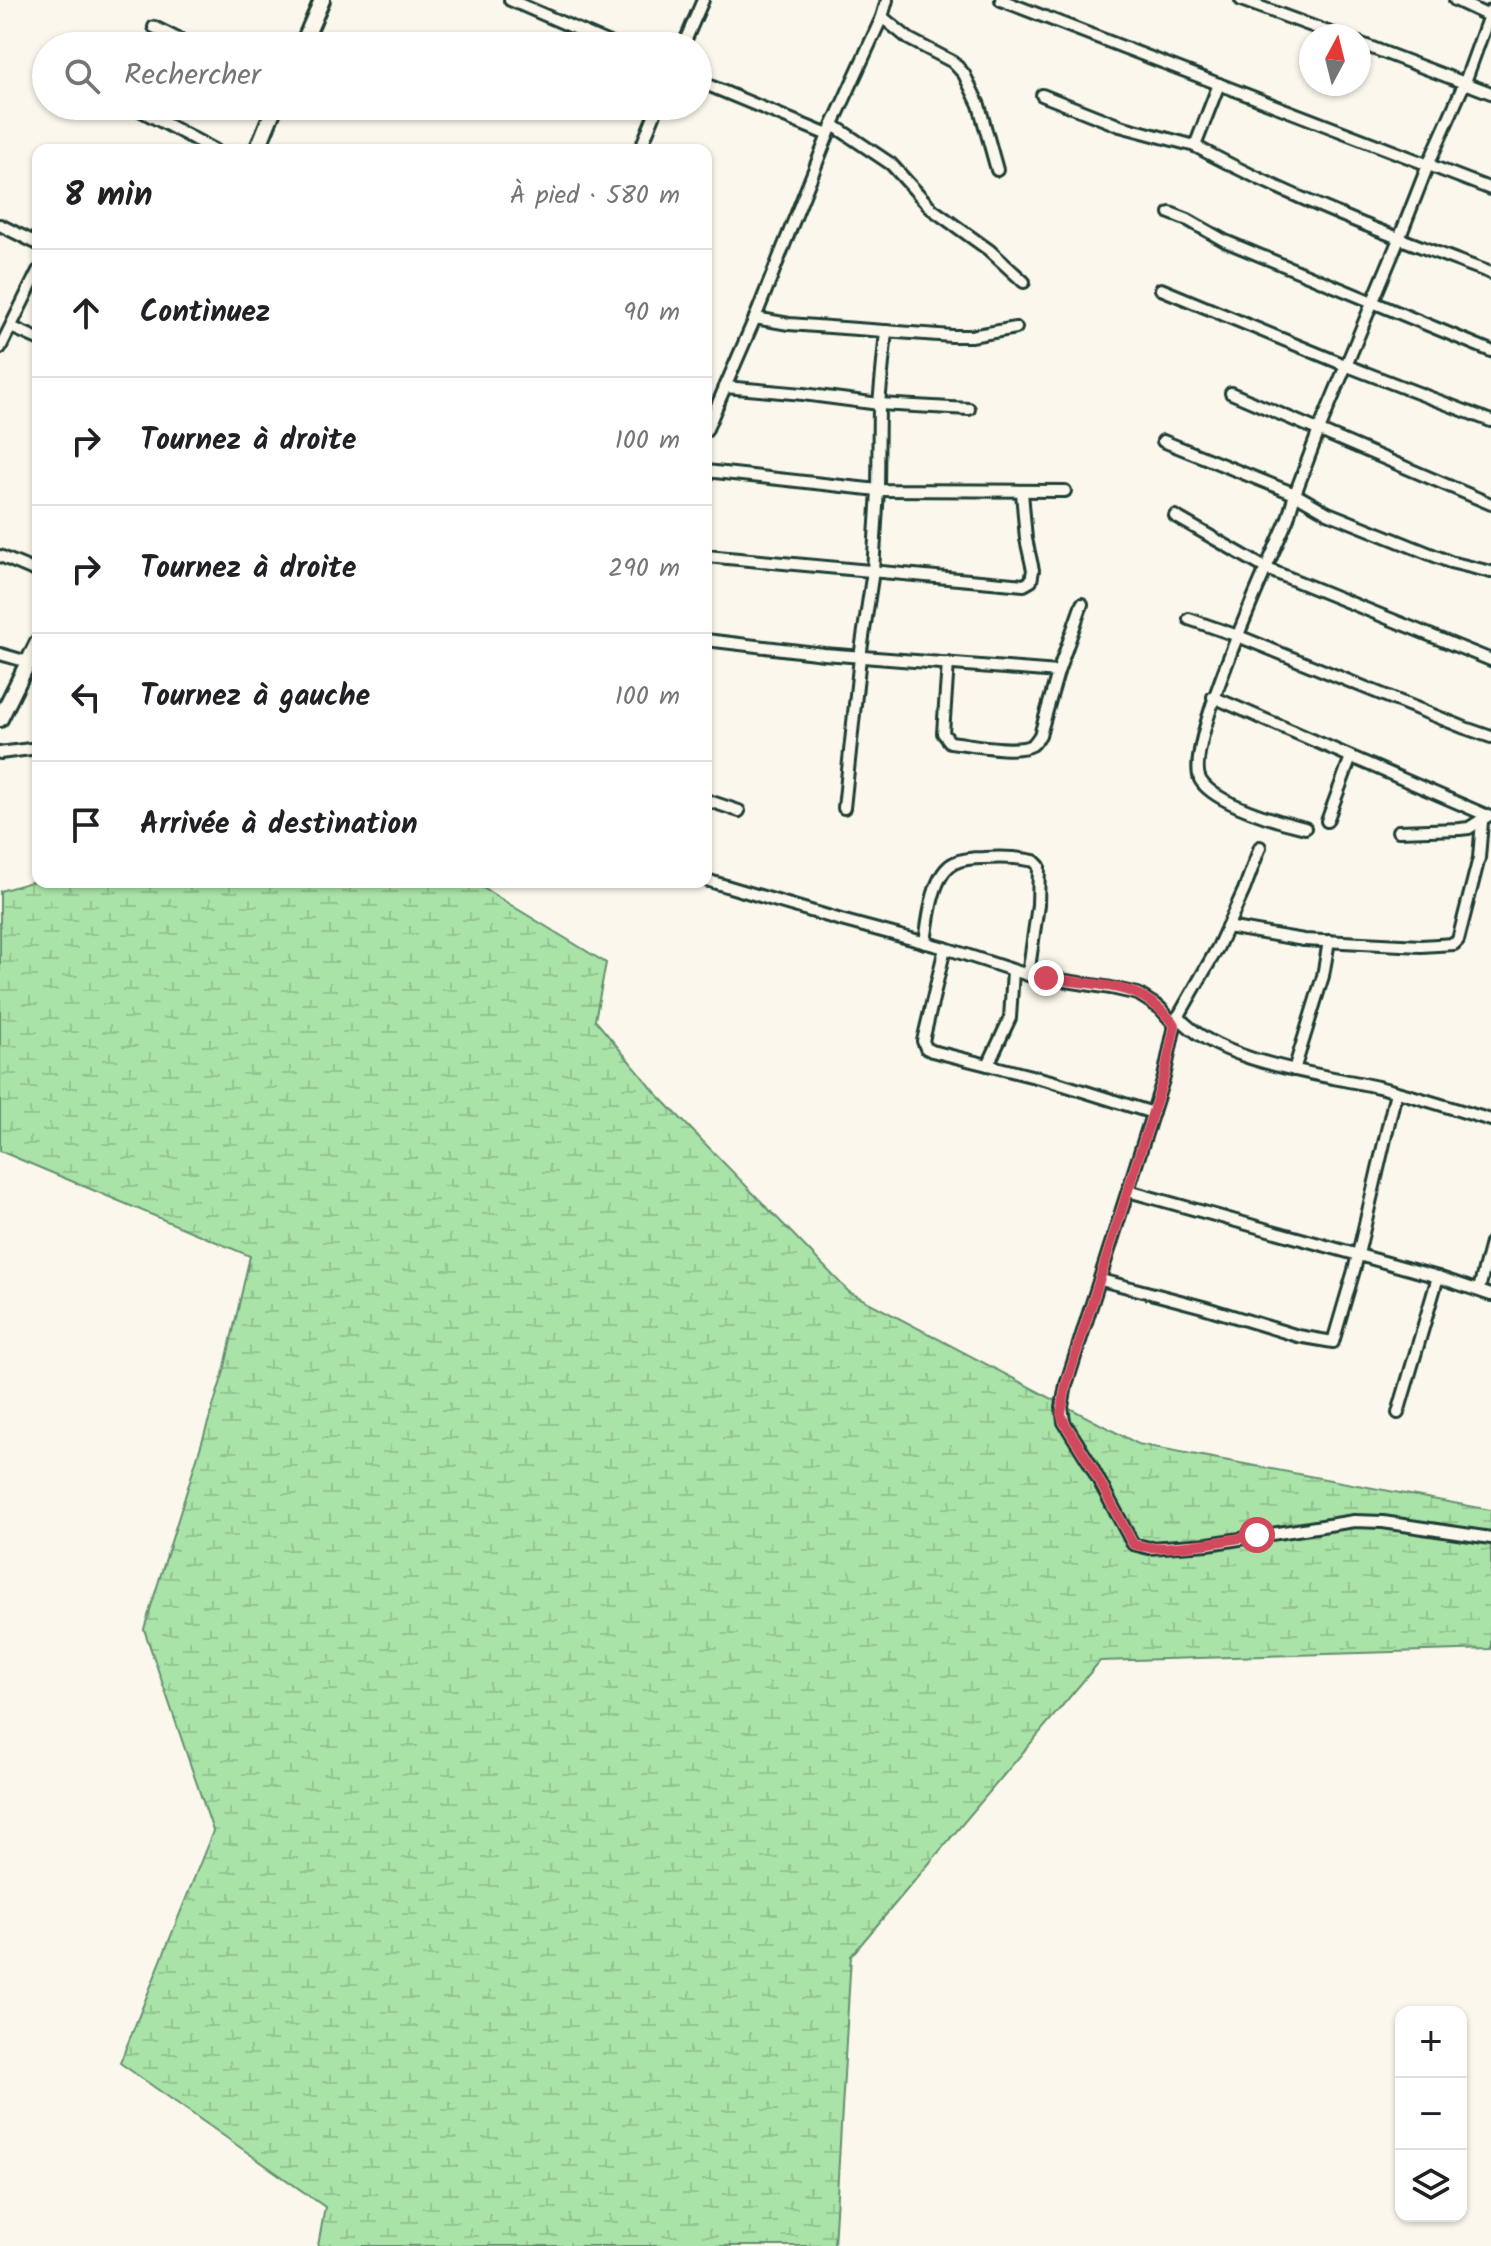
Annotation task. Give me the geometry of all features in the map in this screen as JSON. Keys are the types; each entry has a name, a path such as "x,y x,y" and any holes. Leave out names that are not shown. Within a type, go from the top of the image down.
{"main road":[{"path":"308,32 322,0"},
{"path":"259,144 269,120"},
{"path":"0,719 32,654"}],"street":[{"path":"510,0 584,32"},
{"path":"689,32 703,0"},
{"path":"712,417 887,0"},
{"path":"1001,0 1014,2 1491,189"},
{"path":"1241,0 1306,24"},
{"path":"1305,828 1252,812 1201,782 1202,739 1213,697 1288,518 1319,430 1465,82 1490,14 1455,0"},
{"path":"882,17 909,39 953,62 964,74 979,105 997,170"},
{"path":"154,27 164,32"},
{"path":"1371,47 1491,93"},
{"path":"1195,146 1219,84"},
{"path":"712,86 830,130 891,164 932,209 989,250 1024,282"},
{"path":"1042,95 1120,126 1195,146 1259,180 1399,239 1491,273"},
{"path":"158,120 204,144"},
{"path":"642,144 652,120"},
{"path":"1170,213 1225,241 1491,351"},
{"path":"0,225 32,241"},
{"path":"0,348 32,283"},
{"path":"1161,289 1491,421"},
{"path":"755,318 789,324 971,336 1016,328"},
{"path":"11,327 32,336"},
{"path":"844,808 860,657 873,571 879,404 886,331"},
{"path":"725,387 879,404 969,409"},
{"path":"1231,393 1491,504"},
{"path":"1163,441 1295,494 1328,513 1450,562 1491,572"},
{"path":"712,472 878,490 1065,491"},
{"path":"712,557 1024,585 1031,581 1033,570 1026,539 1022,492"},
{"path":"1175,516 1267,569 1491,660"},
{"path":"0,556 32,569"},
{"path":"948,663 945,738 950,742 1009,748 1029,746 1040,735 1082,604"},
{"path":"1189,619 1491,737"},
{"path":"712,641 860,657 1058,672"},
{"path":"0,654 28,662"},
{"path":"1213,697 1487,817"},
{"path":"0,753 32,749"},
{"path":"1327,821 1351,757"},
{"path":"712,802 739,811"},
{"path":"1398,831 1469,828 1487,817"},
{"path":"1227,927 1304,940 1421,946 1454,944 1458,940 1487,817"},
{"path":"1260,847 1218,947 1176,1020 1169,1060 1066,1385 1061,1414 1133,1544 1149,1548 1208,1544 1354,1521 1491,1536"},
{"path":"925,943 937,885 945,870 955,862 1001,857 1034,861 1039,866 1038,905 1028,975"},
{"path":"712,882 1028,975 1138,994 1200,1036 1229,1050 1294,1070 1396,1092 1491,1120"},
{"path":"1294,1070 1323,976 1329,941"},
{"path":"945,948 923,1041 926,1048 1051,1081 1153,1113"},
{"path":"988,1065 1010,1018 1013,971"},
{"path":"1101,1280 1329,1343 1334,1340 1358,1255 1396,1092"},
{"path":"1128,1191 1438,1277 1491,1295"},
{"path":"1479,1289 1491,1243"},
{"path":"1398,1413 1438,1277"}],"green space":[{"path":"32,882 32,888 483,888 606,963 595,1020 656,1093 849,1292 1138,1444 1491,1510 1491,1649 1100,1661 851,1956 834,2246 318,2246 325,2207 120,2063 213,1831 144,1629 224,1371 250,1256 0,1151 0,891"}],"route":[{"path":"1046,978 1138,994 1160,1008 1175,1025 1164,1077 1066,1385 1061,1414 1064,1422 1133,1544 1149,1548 1208,1544 1257,1535"}]}
